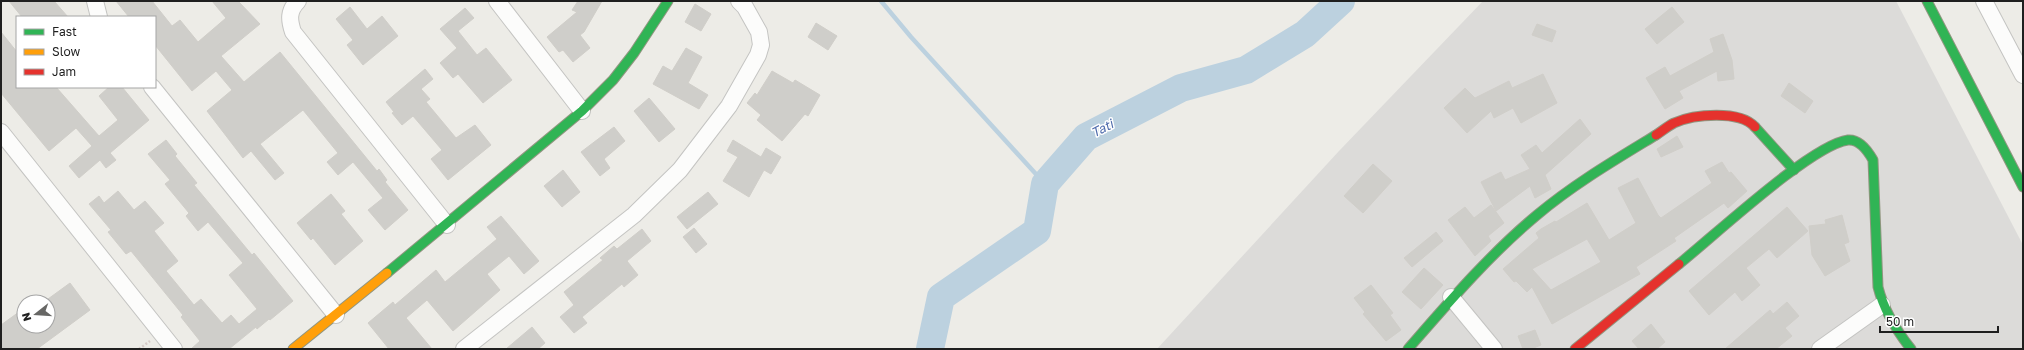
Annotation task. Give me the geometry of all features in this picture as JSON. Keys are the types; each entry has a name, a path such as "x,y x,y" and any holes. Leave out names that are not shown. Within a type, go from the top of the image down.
{"street":[{"path":"95,1 99,16"},
{"path":"298,1 293,6 289,16 293,32 447,225"},
{"path":"497,1 582,111"},
{"path":"293,349 447,225 582,111 613,80 634,53 668,1"},
{"path":"464,349 634,215 680,170 729,106 758,55 761,45 759,32 745,6 739,1"},
{"path":"1927,1 1948,39 2023,187"},
{"path":"1984,1 2023,75"},
{"path":"153,88 336,315"},
{"path":"1408,349 1451,298 1504,244 1537,215 1598,171 1675,123 1696,117 1733,116 1745,120 1750,123 1794,170"},
{"path":"1,132 174,349"},
{"path":"1575,349 1794,170 1838,142 1850,140 1860,143 1868,150 1873,160 1878,287 1882,305 1898,332 1911,349"},
{"path":"1451,298 1494,349"},
{"path":"1820,349 1882,305"}],"shaded area":[{"path":"1483,1 1896,1 2023,245 2023,349 1157,349 1339,151"}],"building":[{"path":"9,1 54,1 67,16 21,16"},
{"path":"116,1 152,1 172,26 180,20 198,42 226,18 212,1 238,1 260,24 221,56 244,82 280,52 377,171 379,169 387,180 385,182 408,210 385,230 368,210 383,198 353,162 338,175 327,162 338,153 303,110 260,144 284,173 275,180 251,151 243,158 207,111 232,90 216,71 192,91 156,46 156,16 128,16"},
{"path":"578,1 602,1 584,32 580,35 590,48 573,62 563,50 559,52 547,37 577,12 572,10"},
{"path":"695,4 711,14 701,31 685,22"},
{"path":"350,7 367,29 382,16 398,36 363,65 347,45 353,40 336,19"},
{"path":"1672,7 1684,22 1657,44 1645,29"},
{"path":"465,8 474,18 458,31 477,55 486,48 512,80 483,103 458,74 453,78 440,63 457,48 440,29"},
{"path":"816,23 837,36 828,50 808,37"},
{"path":"1537,24 1556,31 1552,42 1532,35"},
{"path":"1,32 16,51 16,88 57,88 99,136 118,120 99,96 108,88 123,88 149,120 110,153 116,160 106,168 100,160 79,178 69,166 92,146 76,128 49,151 1,93"},
{"path":"1723,34 1732,60 1734,79 1718,81 1717,71 1679,91 1683,98 1665,109 1646,78 1665,67 1670,76 1714,52 1710,39"},
{"path":"686,48 702,57 688,83 708,95 699,109 653,84 663,66 672,71"},
{"path":"425,69 433,79 421,89 430,99 426,102 456,138 475,125 491,145 448,180 431,159 442,150 413,116 402,125 392,113 394,112 386,102"},
{"path":"772,71 793,83 795,80 820,95 808,116 805,114 782,141 757,120 761,115 747,103 755,93 757,95"},
{"path":"1543,74 1557,103 1521,123 1513,108 1494,118 1491,111 1467,133 1444,108 1465,88 1475,98 1509,81 1512,88"},
{"path":"1789,83 1813,101 1805,113 1781,96"},
{"path":"649,98 675,129 659,142 634,111"},
{"path":"1580,119 1591,134 1545,175 1551,189 1535,198 1530,186 1496,211 1481,182 1501,172 1505,180 1530,169 1521,155 1536,145 1542,153"},
{"path":"614,127 625,141 604,159 610,168 600,176 581,152"},
{"path":"1677,136 1683,147 1661,157 1657,149"},
{"path":"166,140 177,154 175,156 197,183 194,185 252,255 254,253 293,301 270,320 269,319 257,329 256,327 229,349 191,349 200,341 181,317 183,315 131,251 126,254 108,232 111,230 89,204 99,196 104,203 118,191 134,210 145,201 164,223 154,231 178,261 166,271 194,305 201,299 222,323 231,315 239,324 257,309 229,275 243,263 208,222 198,231 186,216 189,213 165,184 170,180 148,154"},
{"path":"733,140 761,157 766,148 781,157 771,174 764,170 749,197 723,181 738,157 727,151"},
{"path":"1722,162 1729,173 1731,172 1747,191 1728,208 1724,203 1674,238 1676,241 1636,267 1640,274 1552,324 1532,287 1527,292 1516,281 1514,282 1503,269 1539,238 1536,233 1541,229 1555,221 1556,222 1587,203 1609,240 1636,223 1618,188 1638,178 1661,218 1712,183 1705,171","holes":["1587,239 1601,262 1551,290 1532,269"]},
{"path":"1373,164 1392,181 1363,213 1344,196"},
{"path":"563,170 580,192 562,207 544,186"},
{"path":"708,192 718,204 687,229 677,217"},
{"path":"331,194 345,211 341,214 363,241 335,265 313,238 311,240 297,223"},
{"path":"1491,205 1504,223 1488,236 1491,241 1475,256 1448,220 1465,207 1474,218"},
{"path":"1787,207 1808,231 1777,258 1769,249 1746,268 1760,285 1742,301 1735,292 1709,315 1689,291"},
{"path":"1842,215 1849,242 1844,244 1850,261 1825,276 1812,255 1809,226 1826,224 1825,220"},
{"path":"501,216 539,261 524,274 509,256 487,274 500,290 453,331 427,300 406,318 432,349 389,349 368,323 393,302 395,305 436,270 445,282 497,239 487,227"},
{"path":"694,228 707,244 696,253 683,237"},
{"path":"642,229 651,241 627,261 638,275 624,287 622,284 582,317 587,323 574,333 560,317 574,305 564,292 603,260 600,258 614,246 617,249"},
{"path":"1436,232 1443,241 1412,267 1404,258"},
{"path":"1424,268 1443,285 1421,309 1402,292"},
{"path":"70,283 90,310 37,349 1,349 1,325 16,314 16,334 56,334 55,294"},
{"path":"1371,285 1393,313 1390,315 1401,330 1386,341 1363,314 1365,312 1354,298"},
{"path":"1787,302 1799,316 1785,328 1792,336 1776,349 1725,349 1770,310 1773,314"},
{"path":"1651,324 1665,342 1657,349 1639,349 1632,341"},
{"path":"532,327 545,343 538,349 506,349"},
{"path":"1535,330 1541,345 1531,349 1523,349 1518,336"}],"waterway":[{"path":"881,1 911,37 1045,184"},
{"name":"Tati","path":"930,349 941,297 1037,231 1045,184 1086,137 1181,88 1246,70 1305,34 1341,1"}],"traffic: fast":[{"path":"387,273 582,111 613,80 634,53 668,1"},
{"path":"1927,1 2023,187"},
{"path":"1755,127 1794,170"},
{"path":"1408,349 1454,296 1519,230 1580,183 1656,135"},
{"path":"1679,264 1787,174 1832,146 1848,140 1856,141 1866,149 1873,160 1878,287 1891,320 1911,349"}],"traffic: slow":[{"path":"293,349 387,273"}],"traffic: jam":[{"path":"1656,135 1674,123 1693,117 1716,115 1739,118 1755,127"},
{"path":"1575,349 1679,264"}]}
